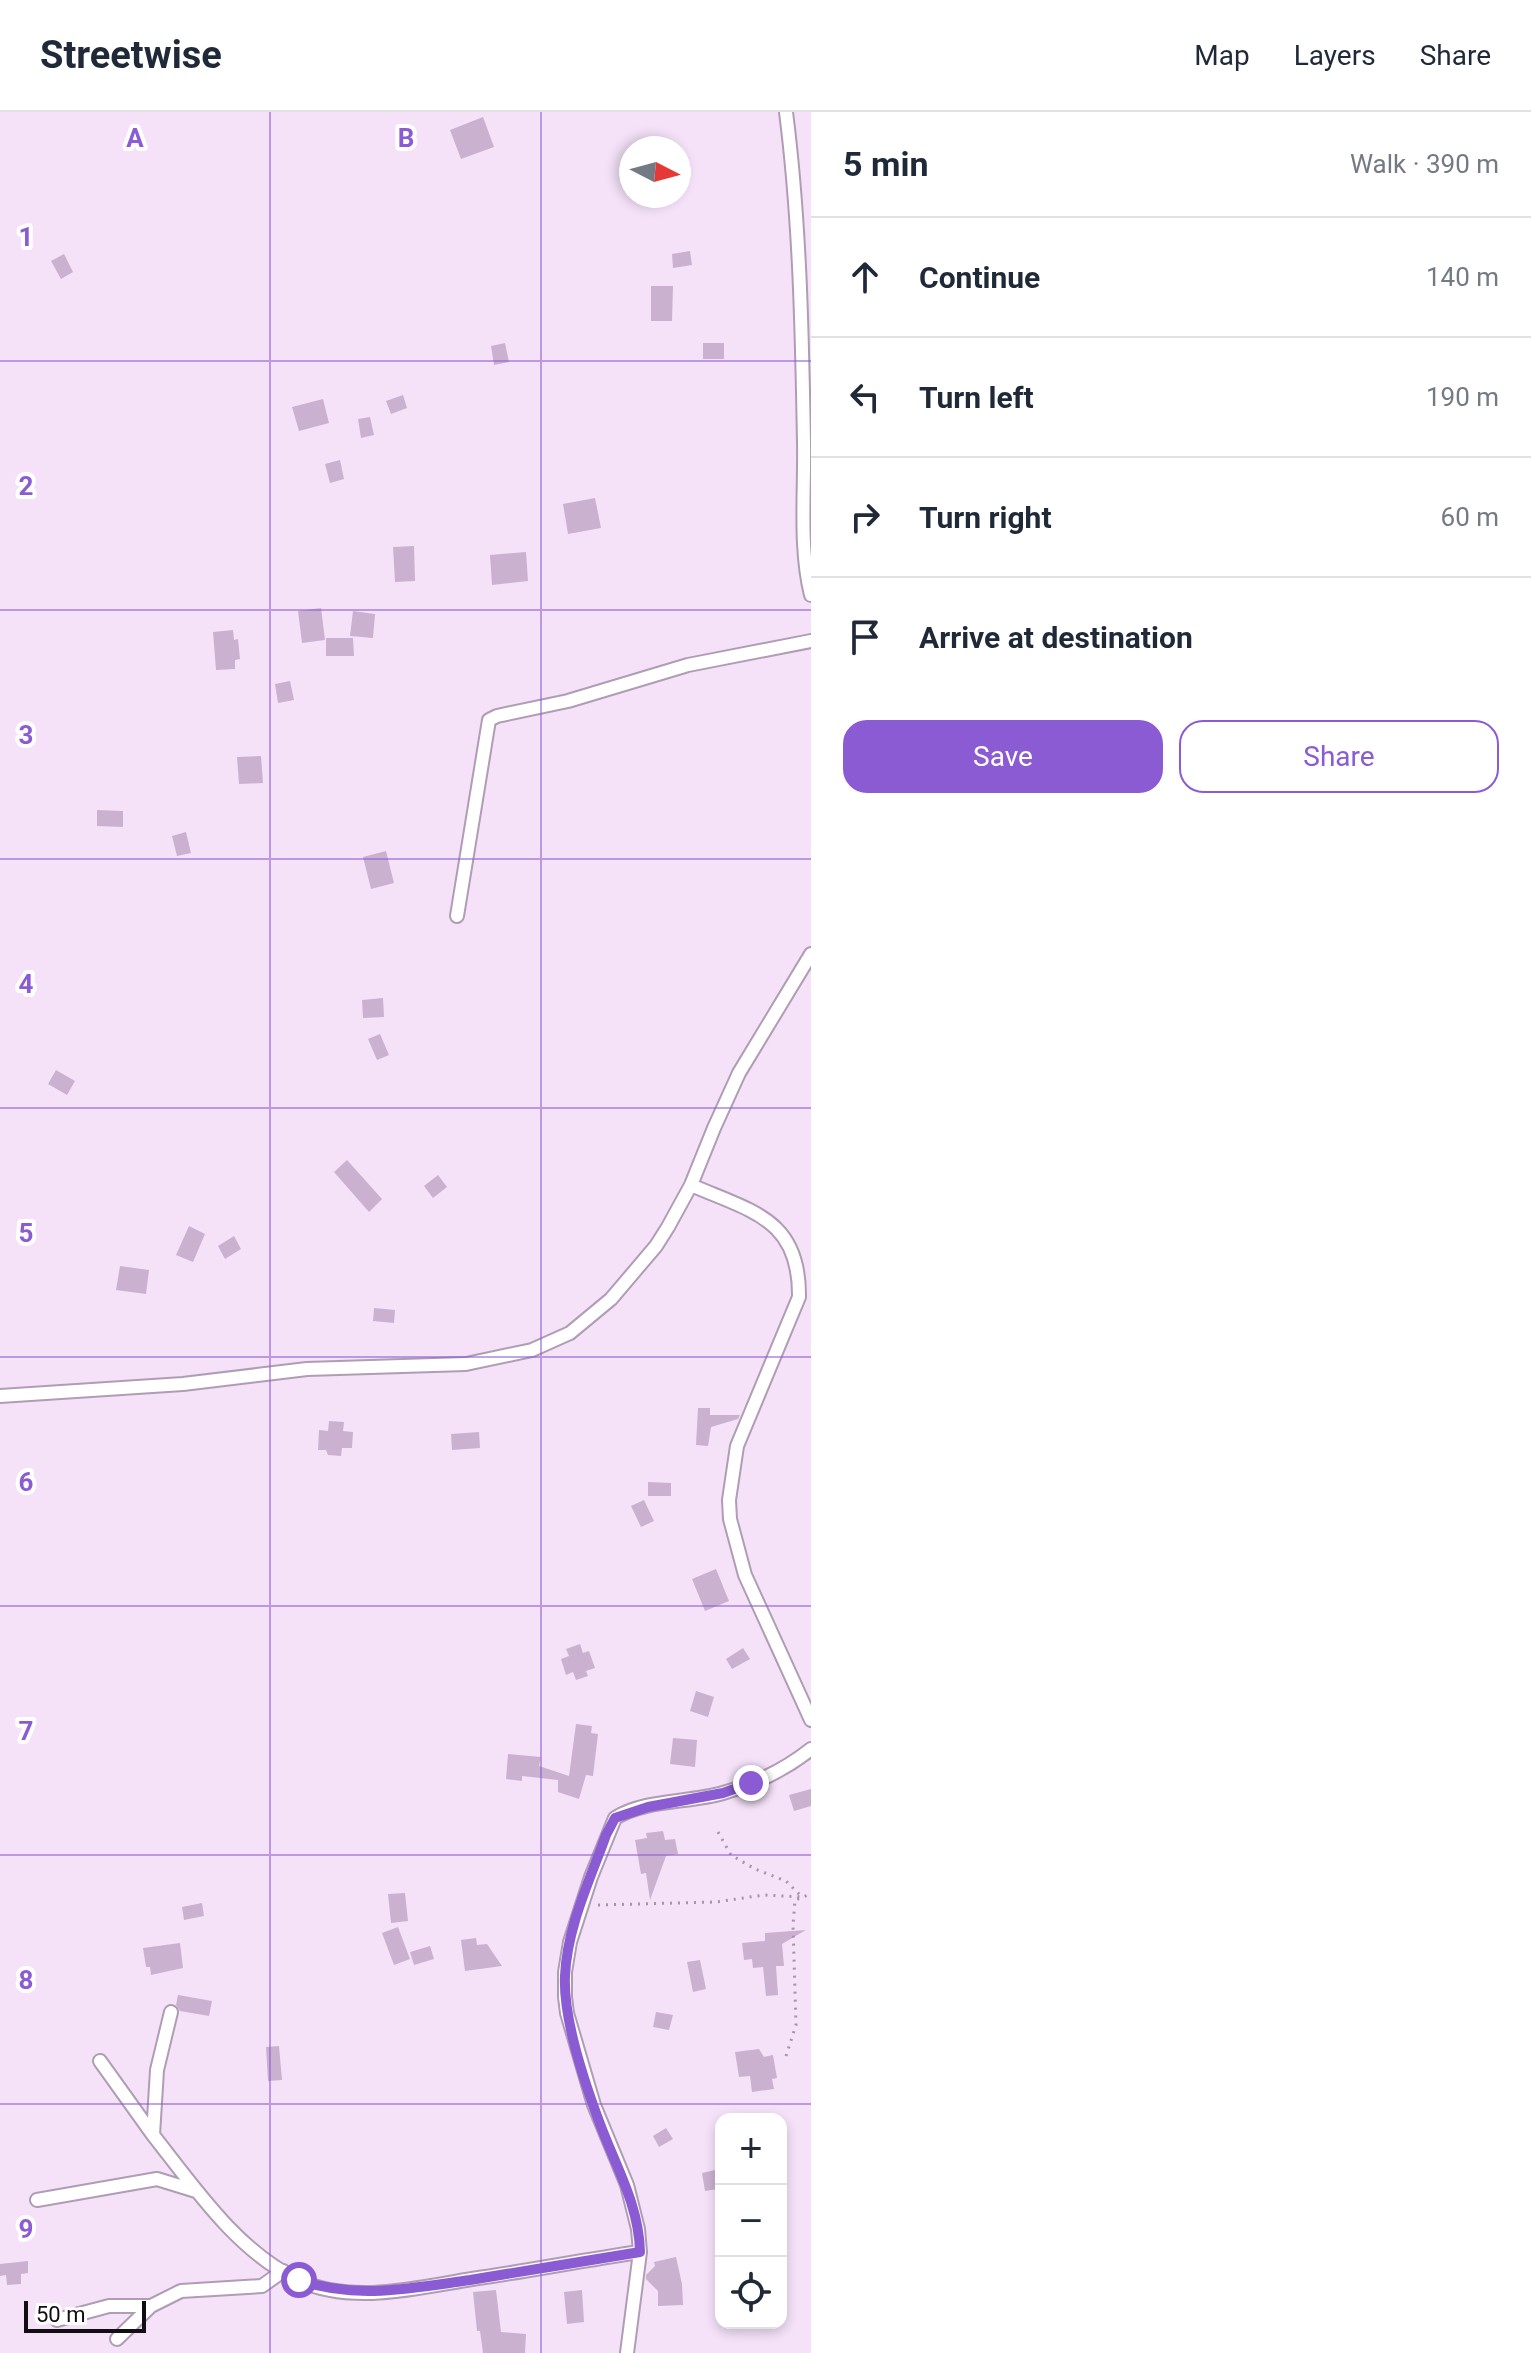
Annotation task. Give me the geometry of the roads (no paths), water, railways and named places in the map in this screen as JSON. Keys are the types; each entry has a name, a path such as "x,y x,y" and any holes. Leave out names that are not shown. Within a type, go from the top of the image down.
{"street":[{"path":"786,112 798,236 803,340 805,554 811,595"},
{"path":"457,916 489,720 568,701 688,665 811,641"},
{"path":"0,1396 183,1384 307,1369 466,1364 532,1350 570,1333 611,1299 656,1246 691,1185 739,1073 811,954"},
{"path":"691,1185 768,1222 789,1242 795,1259 799,1297 737,1446 730,1486 730,1519 745,1575 811,1720"},
{"path":"627,2353 640,2252 638,2229 627,2185 599,2122 567,2013 565,1972 580,1905 615,1818 648,1807 723,1793 779,1771 811,1749"},
{"path":"153,2135 157,2070 171,2012"},
{"path":"100,2061 196,2191 249,2246 299,2280 329,2289 386,2292 511,2275 640,2252"},
{"path":"37,2200 157,2179 196,2191"},
{"path":"117,2339 151,2306 181,2291 262,2286 283,2271"},
{"path":"57,2320 109,2306 151,2306"}]}
